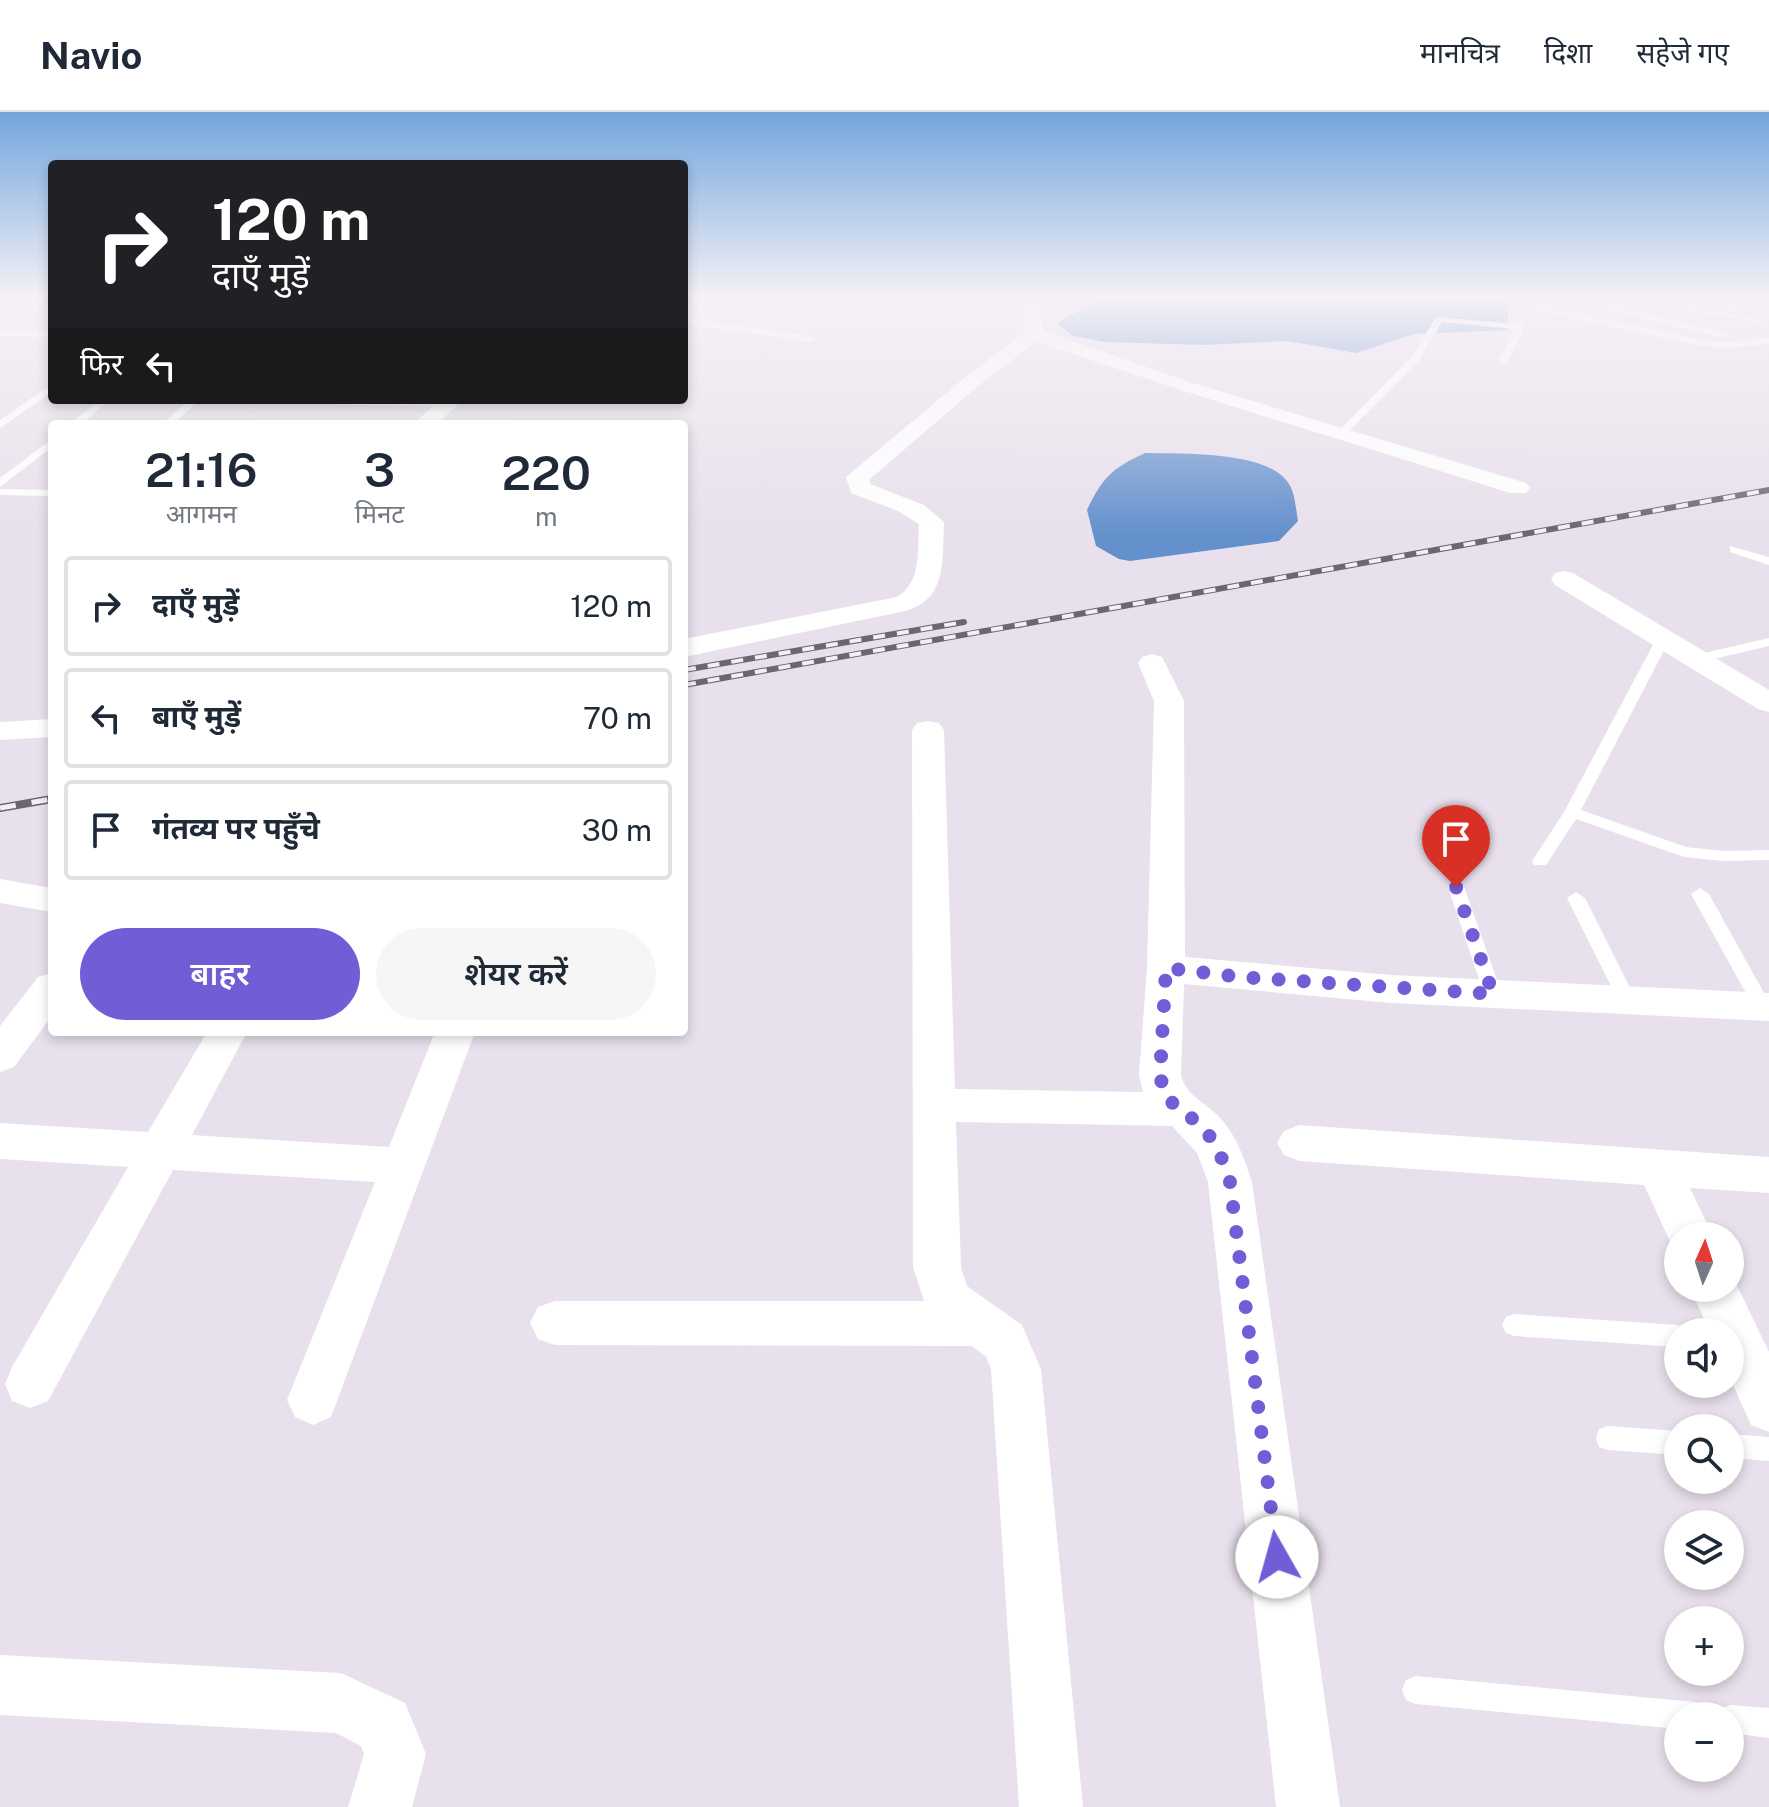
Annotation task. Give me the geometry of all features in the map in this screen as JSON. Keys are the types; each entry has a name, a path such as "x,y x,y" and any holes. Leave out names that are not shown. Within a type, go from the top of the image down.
{"street":[{"path":"688,647 905,603 921,594 928,578 932,522 923,513 902,502 859,488 858,477 980,376"},
{"path":"1154,376 1518,488"},
{"path":"429,420 448,404"},
{"path":"1564,579 1769,703"},
{"path":"1152,663 1169,701 1166,968 1160,1075 1165,1097 1202,1125 1220,1151 1230,1182 1308,1807"},
{"path":"0,731 48,728"},
{"path":"928,730 939,1282 947,1299 1004,1341 1016,1369 1051,1807"},
{"path":"0,891 48,899"},
{"path":"1166,968 1240,977 1493,994 1766,1006"},
{"path":"0,1056 48,992"},
{"path":"30,1384 225,1036"},
{"path":"313,1400 453,1036"},
{"path":"935,1105 1179,1109"},
{"path":"0,1141 403,1166"},
{"path":"1299,1143 1769,1175"},
{"path":"1659,1169 1684,1222"},
{"path":"555,1323 984,1324"},
{"path":"1744,1359 1769,1407"},
{"path":"0,1685 341,1703 383,1725 395,1754 380,1807"}],"lane":[{"path":"1342,432 1399,376"},
{"path":"2,422 46,396"},
{"path":"80,420 100,404"},
{"path":"172,420 190,404"},
{"path":"0,484 48,445"},
{"path":"0,492 48,493"},
{"path":"1734,549 1769,561"},
{"path":"1540,861 1572,812 1663,639"},
{"path":"1696,659 1769,642"},
{"path":"1572,812 1684,852 1723,856 1769,855"},
{"path":"1456,887 1493,994"},
{"path":"1700,894 1766,1006"},
{"path":"1576,898 1627,1000"},
{"path":"1514,1325 1664,1335"},
{"path":"1608,1438 1664,1442"},
{"path":"1744,1447 1769,1449"},
{"path":"1416,1690 1664,1713"},
{"path":"1744,1720 1769,1723"}],"water":[{"path":"1145,453 1223,456 1263,465 1289,484 1298,521 1279,541 1130,561 1119,559 1096,546 1087,510 1109,475"}],"railway":[{"path":"688,684 1769,490"},
{"path":"688,669 964,622"},
{"path":"0,808 48,800"}],"route":[{"path":"1277,1557 1230,1182 1220,1151 1202,1125 1165,1097 1160,1075 1166,968 1240,977 1493,994 1456,887"}]}
